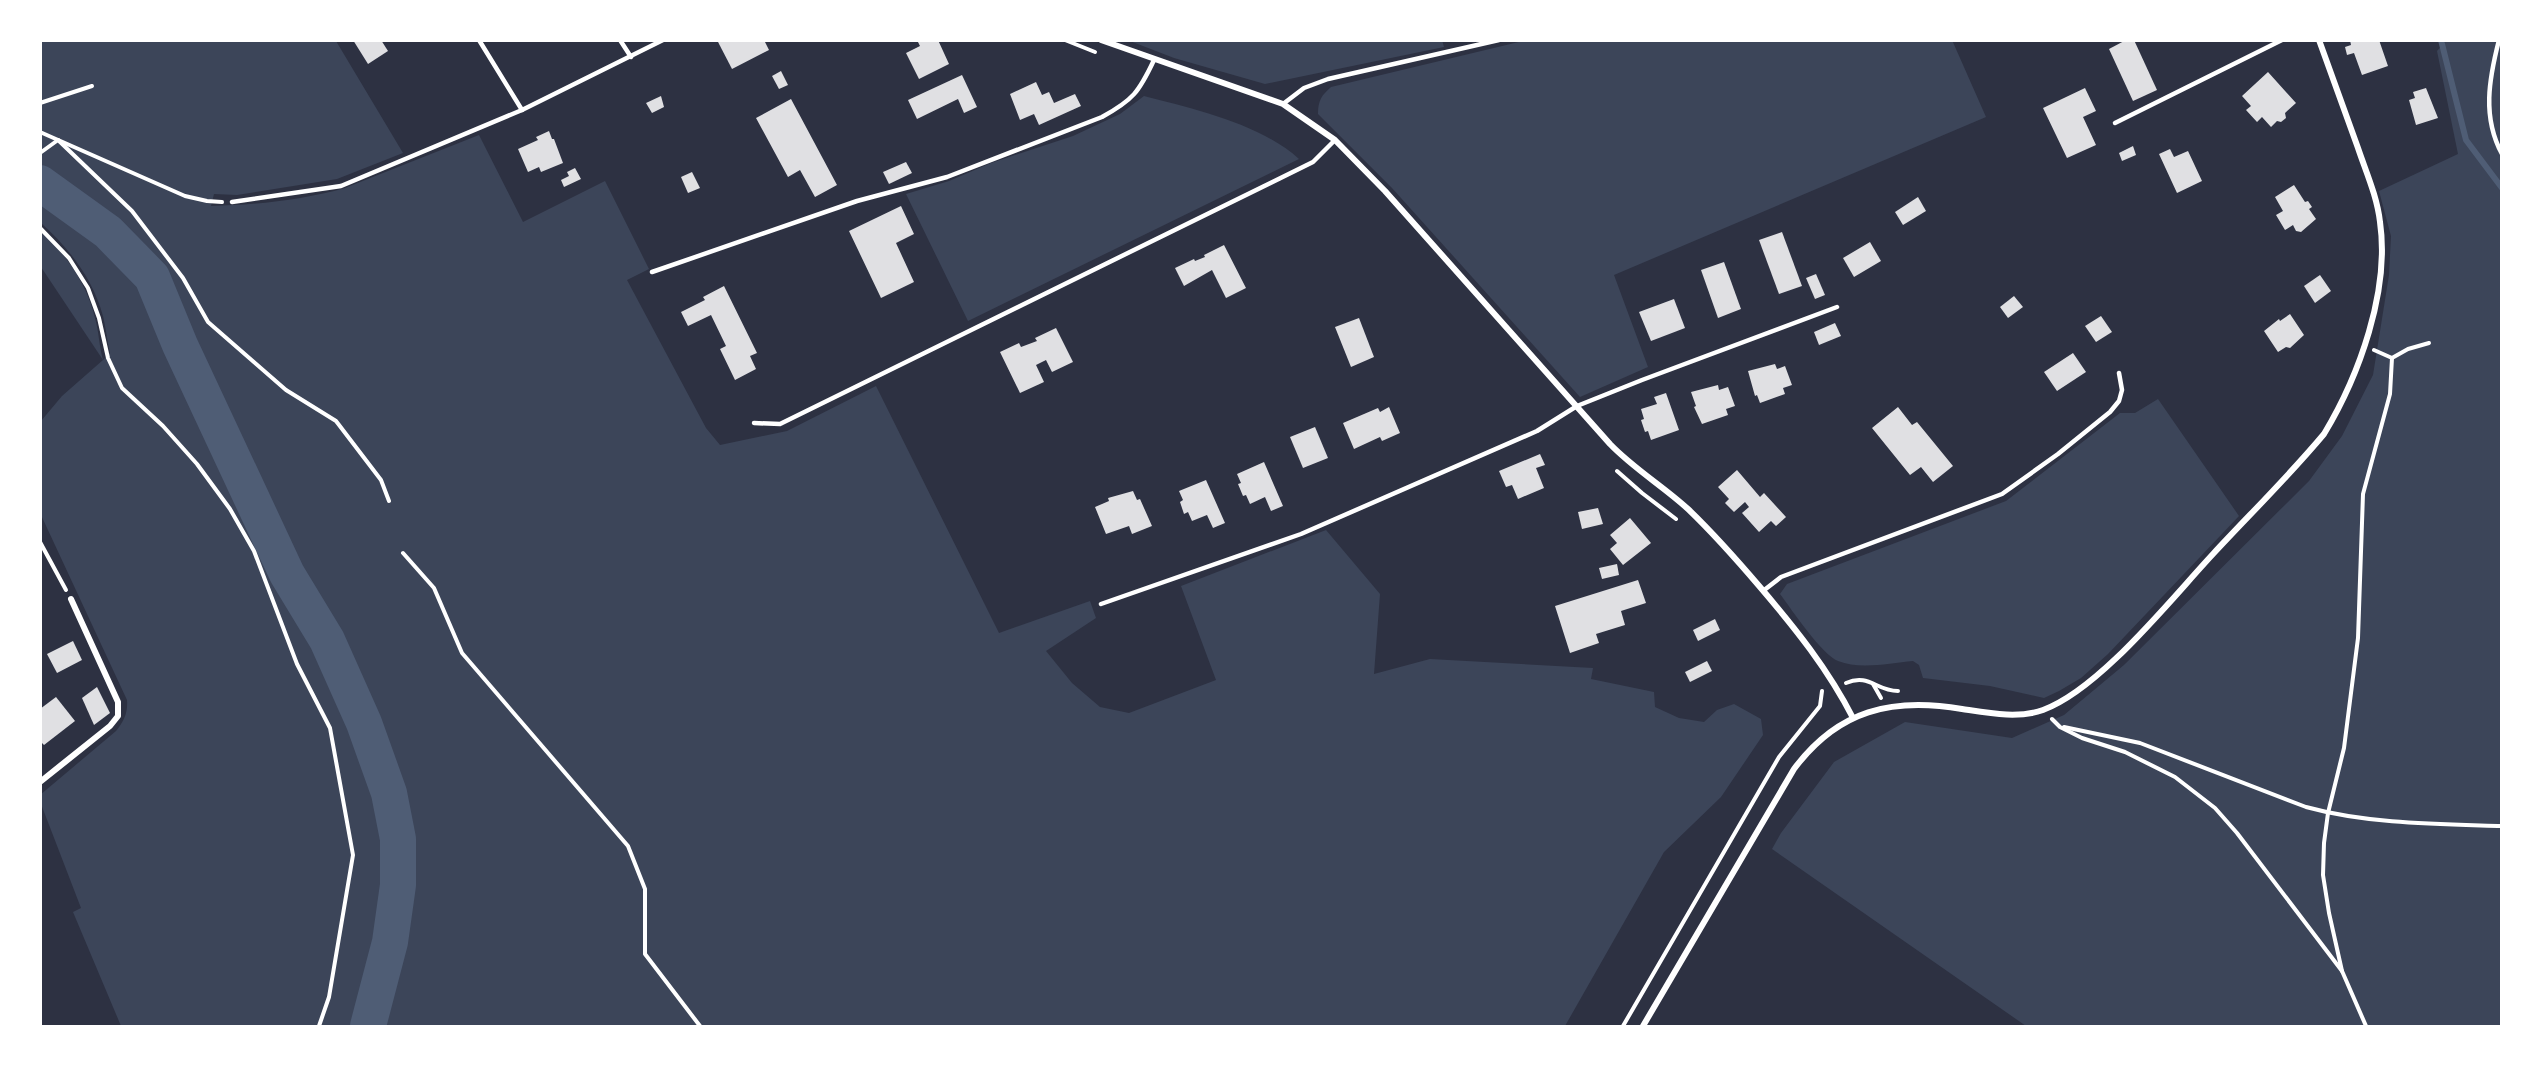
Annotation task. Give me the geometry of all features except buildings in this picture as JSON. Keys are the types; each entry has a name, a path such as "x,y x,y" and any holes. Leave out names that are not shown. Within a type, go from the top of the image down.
{"street":[{"path":"1101,40 1283,104 1335,140 1384,191 1630,464 1700,521 1763,591 1803,639 1837,686 1853,718"},
{"path":"1643,1026 1794,768 1815,742 1853,718 1886,706 1920,704 1998,714 2043,710 2066,698 2117,657 2303,460 2324,434 2343,402 2366,346 2382,247 2380,222 2373,193 2319,40"},
{"path":"40,782 110,726 118,716 118,702 71,599"}],"lane":[{"path":"479,40 522,110"},
{"path":"620,40 631,57"},
{"path":"232,202 341,186 522,110 663,40"},
{"path":"1283,104 1304,88 1328,79 1499,40"},
{"path":"2115,123 2282,40"},
{"path":"2499,40 2489,79 2489,115 2496,144 2502,154"},
{"path":"652,272 857,201 947,177 1102,117 1119,108 1141,88 1154,60"},
{"path":"754,423 780,424 1313,162 1335,140"},
{"path":"1101,604 1301,534 1537,431 1577,406 1837,307"},
{"path":"1763,591 1781,578 2002,494 2058,454 2110,412 2119,401 2122,390 2119,373"}],"path":[{"path":"1065,40 1103,55"},
{"path":"40,104 92,86"},
{"path":"40,132 185,196 207,201 232,202"},
{"path":"40,153 58,140"},
{"path":"58,140 132,211 183,278 208,322 286,390 336,421 381,480 389,501"},
{"path":"40,228 69,258 88,288 99,318 108,358 122,388 163,426 197,464 230,509 254,551 297,664 330,728 353,855 329,997 319,1026"},
{"path":"2392,358 2408,349 2429,343"},
{"path":"2366,346 2392,358"},
{"path":"2366,1026 2342,971 2323,875 2328,813 2344,748 2358,638 2364,494 2390,394 2392,358"},
{"path":"1611,465 1642,493 1680,521"},
{"path":"40,542 71,599"},
{"path":"403,553 434,588 462,653 628,846 645,889 645,954 700,1026"},
{"path":"1837,686 1853,680 1866,679 1873,683"},
{"path":"1623,1026 1779,757 1820,706 1823,694 1818,685"},
{"path":"2043,710 2060,727 2082,738 2126,752 2197,791 2237,833 2342,971"},
{"path":"2060,727 2140,743 2306,807 2328,813 2425,824 2502,826"}],"shaded area":[{"path":"1442,40 1444,47 1265,84 1174,58 1130,41"},
{"path":"1952,40 1986,117 1614,275 1648,367 1580,397 1392,188 1318,114 1321,98 1331,87 1523,41"},
{"path":"41,41 336,41 403,153 337,179 237,195 214,194 211,206 279,201 345,188 479,135 523,222 605,181 649,269 627,280 706,428 720,445 787,431 876,386 999,633 1090,601 1096,618 1046,651 1072,683 1100,707 1129,713 1216,680 1181,586 1326,530 1380,594 1374,674 1430,659 1593,668 1591,679 1654,692 1655,707 1679,718 1704,722 1717,710 1734,704 1761,719 1763,735 1721,797 1664,852 1565,1026 378,1026 399,944 407,886 407,840 397,789 375,719 340,636 296,568 192,342 169,284 153,261 116,225 81,196 41,169"},
{"path":"2446,41 2501,41 2501,1026 2026,1026 1772,849 1781,833 1834,762 1905,722 2012,738 2064,715 2124,665 2309,481 2342,436 2373,375 2389,275 2391,236 2379,191 2458,154 2437,51"},
{"path":"1144,96 1205,112 1246,127 1266,136 1299,159 968,321 906,194 949,181 991,163 1073,136 1120,114"},
{"path":"41,195 69,214 100,240 133,271 149,295 168,345 269,562 306,632 351,734 372,792 385,865 374,938 350,1026 121,1026 73,912 81,908 41,804 40,795 116,731 125,717 127,700 41,515 41,421 62,396 110,353 103,316 93,289 79,265 41,223"},
{"path":"41,231 67,260 87,293 103,360 41,267"},
{"path":"2158,399 2239,516 2108,654 2081,678 2059,691 2044,698 1990,686 1923,678 1919,665 1913,661 1856,665 1838,661 1816,641 1780,594 1787,584 2006,501 2120,413 2135,413"}],"waterway":[{"path":"2441,40 2466,140 2502,188"},
{"path":"40,183 108,232 152,277 180,345 287,574 327,640 364,723 389,793 398,839 398,885 390,942 368,1026"}]}
